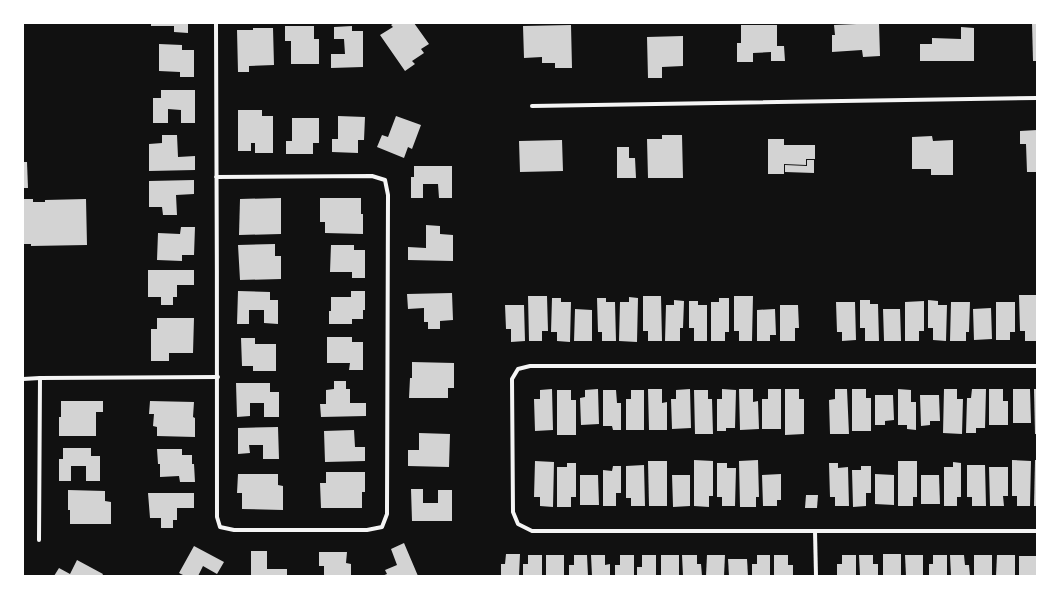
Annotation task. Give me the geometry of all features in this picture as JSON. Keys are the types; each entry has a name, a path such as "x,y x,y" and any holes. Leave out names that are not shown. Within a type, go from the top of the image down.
{"street":[{"path":"216,23 216,177 218,377 217,517 220,528 234,530 367,530 382,527 387,514 388,195 385,180 372,176 216,177"},
{"path":"532,106 1037,98"},
{"path":"1037,366 530,366 518,369 512,379 513,512 518,524 532,531 1037,531"},
{"path":"23,379 218,377"},
{"path":"39,540 40,378"},
{"path":"815,531 816,576"}],"building":[{"path":"151,23 188,23 188,33 174,32 174,26 151,26"},
{"path":"394,23 414,23 429,44 421,49 424,53 412,61 415,64 405,71 380,35 393,27 391,25"},
{"path":"879,23 880,56 863,57 862,50 832,52 832,35 835,35 834,25"},
{"path":"1032,23 1037,23 1037,61 1033,61"},
{"path":"571,25 572,68 555,68 555,63 542,63 542,57 524,58 523,26"},
{"path":"741,25 777,25 777,46 784,46 785,61 771,61 771,52 753,53 753,62 737,62 737,43 741,43"},
{"path":"285,26 314,26 314,39 319,39 319,64 291,64 291,41 285,41"},
{"path":"352,26 352,31 363,31 363,67 331,68 331,54 345,54 344,39 334,39 334,27"},
{"path":"961,27 974,28 974,61 920,61 920,44 932,44 932,38 961,39"},
{"path":"253,28 273,28 274,65 249,66 249,72 238,72 237,30 253,30"},
{"path":"683,36 683,66 662,67 662,78 648,78 647,37"},
{"path":"159,44 182,45 182,50 194,50 194,77 180,77 180,72 159,71"},
{"path":"161,90 195,90 195,123 181,123 181,110 168,109 168,123 153,123 153,98 161,98"},
{"path":"238,110 262,110 262,116 273,116 273,153 255,153 255,143 251,143 251,151 238,151"},
{"path":"338,116 365,117 364,140 358,140 358,153 332,152 332,139 338,139"},
{"path":"396,116 421,125 412,149 408,147 404,158 377,147 382,135 388,137"},
{"path":"292,118 319,118 319,143 313,143 313,154 286,154 286,141 292,141"},
{"path":"1037,130 1037,172 1027,172 1026,144 1020,144 1020,131"},
{"path":"162,135 177,135 178,157 195,156 195,170 149,171 149,144 162,143"},
{"path":"662,135 682,135 683,178 648,178 647,139 662,139"},
{"path":"932,136 933,141 953,140 953,175 931,175 931,169 912,169 912,137"},
{"path":"768,139 784,139 784,145 815,145 815,159 806,159 806,165 784,164 784,174 768,174"},
{"path":"562,140 563,171 520,172 519,141"},
{"path":"617,147 629,147 629,158 635,158 636,178 617,178"},
{"path":"807,160 814,160 814,173 785,172 785,165 807,166"},
{"path":"23,162 27,162 28,188 23,188"},
{"path":"414,166 452,166 452,198 439,198 438,184 423,184 423,198 411,198 411,177 414,177"},
{"path":"194,180 194,194 176,195 177,215 163,215 162,207 149,207 149,181"},
{"path":"281,198 281,234 239,235 240,199"},
{"path":"320,198 361,198 363,234 325,233 325,222 320,222"},
{"path":"23,199 33,199 33,202 45,202 45,200 86,199 87,245 31,246 31,244 23,244"},
{"path":"426,225 440,226 440,234 453,235 453,261 408,260 408,247 426,248"},
{"path":"181,227 195,227 194,255 182,255 182,261 157,260 158,233 180,234"},
{"path":"275,244 275,256 281,256 281,279 240,280 238,245"},
{"path":"331,245 354,245 354,250 365,250 365,278 352,278 352,272 330,272"},
{"path":"148,270 194,270 194,285 177,285 177,297 173,297 173,305 161,305 161,297 148,297"},
{"path":"238,291 270,292 270,300 278,300 278,324 264,323 264,310 249,310 249,324 237,324"},
{"path":"351,291 365,291 365,310 363,310 363,319 352,319 352,324 329,324 331,297 351,297"},
{"path":"452,293 453,320 440,321 440,329 428,329 428,322 424,322 424,308 408,309 407,294"},
{"path":"1019,295 1037,295 1037,341 1025,341 1025,331 1020,331"},
{"path":"528,296 547,296 548,331 542,331 542,341 529,341"},
{"path":"643,296 661,296 662,341 648,341 648,331 643,331"},
{"path":"734,296 753,296 752,341 739,341 739,331 734,331"},
{"path":"629,297 638,298 637,342 619,341 620,302 629,302"},
{"path":"552,298 561,298 561,302 571,302 570,342 557,341 557,332 551,332"},
{"path":"597,298 606,298 606,302 615,302 616,341 602,341 602,332 598,332"},
{"path":"719,298 729,298 729,332 725,332 725,341 711,341 711,302 719,302"},
{"path":"674,300 684,301 683,328 680,328 680,341 665,341 666,305 674,305"},
{"path":"860,300 870,300 870,304 878,304 879,341 865,341 865,328 860,328"},
{"path":"928,300 938,301 938,305 947,305 946,341 933,340 933,328 928,328"},
{"path":"689,301 698,301 698,305 707,305 707,341 694,341 694,328 689,328"},
{"path":"924,301 924,331 919,331 919,341 905,341 905,302"},
{"path":"836,302 855,302 856,340 842,341 842,332 837,332"},
{"path":"951,302 970,302 969,332 966,332 966,341 950,341"},
{"path":"996,302 1015,302 1015,332 1010,332 1010,340 996,340"},
{"path":"505,305 524,305 525,341 511,342 511,329 506,329"},
{"path":"780,305 798,305 799,328 795,328 795,341 780,341"},
{"path":"991,308 992,339 974,340 973,309"},
{"path":"575,309 592,310 592,341 574,341"},
{"path":"775,309 776,335 770,335 770,341 757,341 757,310"},
{"path":"883,309 900,309 901,341 884,341"},
{"path":"157,318 194,318 193,353 169,353 169,361 151,361 151,329 157,329"},
{"path":"327,337 352,337 352,342 363,342 363,370 349,370 350,363 327,363"},
{"path":"241,338 255,338 255,344 276,344 276,371 253,371 253,366 242,366"},
{"path":"412,362 454,363 454,388 448,388 448,398 409,398 410,378 412,378"},
{"path":"334,381 346,381 346,389 350,389 350,403 366,403 366,416 321,417 320,404 326,404 326,390 334,389"},
{"path":"236,383 270,383 270,392 279,392 279,417 264,417 264,403 250,403 250,416 237,417"},
{"path":"552,389 553,430 535,431 534,399 540,399 540,390"},
{"path":"598,389 599,424 581,425 580,398 585,397 585,390"},
{"path":"648,389 662,389 662,403 667,402 667,430 649,430"},
{"path":"690,389 691,428 672,429 671,399 676,399 676,390"},
{"path":"722,389 736,390 735,428 726,428 726,431 717,431 717,399 722,399"},
{"path":"739,389 753,389 753,402 758,401 759,429 740,430"},
{"path":"768,389 781,389 781,429 762,429 762,399 768,399"},
{"path":"785,389 799,389 799,399 804,399 804,434 785,435"},
{"path":"835,389 847,389 849,434 830,434 829,400 835,399"},
{"path":"852,389 866,389 866,398 871,398 871,431 852,431"},
{"path":"898,389 911,390 911,402 916,402 916,430 907,429 907,425 898,425"},
{"path":"944,389 957,389 957,399 963,399 962,434 943,433"},
{"path":"972,389 986,389 985,428 976,428 976,433 966,433 967,398 971,398"},
{"path":"989,389 1003,389 1003,401 1008,401 1008,425 989,425"},
{"path":"1013,389 1030,389 1031,423 1013,423"},
{"path":"1034,389 1037,389 1037,434 1035,434"},
{"path":"557,390 571,390 571,400 576,400 576,435 557,435"},
{"path":"603,390 616,390 617,403 621,403 621,430 613,430 612,426 603,426"},
{"path":"631,390 644,390 644,430 626,430 626,399 631,399"},
{"path":"694,390 708,390 708,399 712,399 713,434 695,434"},
{"path":"875,395 893,395 894,420 885,421 885,425 875,425"},
{"path":"920,395 939,395 940,421 930,421 930,425 921,426"},
{"path":"61,401 103,401 103,412 96,412 96,436 59,436"},
{"path":"150,401 194,402 193,417 195,418 195,437 157,436 157,427 153,426 154,414 149,414"},
{"path":"278,427 279,459 263,459 263,445 249,445 250,453 238,454 238,428"},
{"path":"354,430 355,447 365,447 365,461 325,462 324,431"},
{"path":"419,433 450,434 449,467 408,466 408,450 419,450"},
{"path":"63,448 91,448 91,456 100,456 100,481 86,481 86,466 71,466 71,481 59,481 59,459 63,459"},
{"path":"157,449 182,449 182,455 192,455 195,482 180,482 179,476 160,477 160,464 158,464"},
{"path":"694,460 713,461 713,496 709,496 709,507 694,506"},
{"path":"758,460 759,497 756,497 756,507 740,507 739,461"},
{"path":"1012,460 1031,461 1030,506 1017,506 1017,496 1012,496"},
{"path":"1035,460 1037,460 1037,506 1034,506"},
{"path":"535,461 554,462 553,507 540,506 540,497 534,497"},
{"path":"648,461 667,461 667,506 649,506"},
{"path":"898,461 917,461 917,497 913,497 913,506 898,506"},
{"path":"953,462 961,463 961,497 957,497 957,506 944,506 944,467 953,467"},
{"path":"567,463 576,463 576,497 571,497 571,507 557,507 557,467 567,467"},
{"path":"717,463 727,463 727,468 736,468 735,506 722,506 722,497 717,497"},
{"path":"829,463 838,463 838,468 848,467 849,506 835,506 835,497 830,497"},
{"path":"644,465 645,506 631,506 631,498 626,498 626,466"},
{"path":"967,465 985,465 986,506 972,506 972,497 967,497"},
{"path":"613,466 621,466 621,493 616,493 616,506 603,506 603,470 612,471"},
{"path":"861,466 871,466 871,493 866,493 866,506 853,507 852,470 861,470"},
{"path":"989,467 1008,467 1008,496 1003,496 1004,506 990,506"},
{"path":"326,472 365,472 365,492 362,492 362,508 321,508 320,483 326,483"},
{"path":"238,474 278,474 278,485 283,486 283,510 242,509 242,493 237,493"},
{"path":"781,474 781,500 777,500 777,506 763,506 762,475"},
{"path":"875,474 894,475 894,505 875,504"},
{"path":"580,475 598,475 599,505 580,505"},
{"path":"672,475 690,475 690,506 673,507"},
{"path":"921,475 939,475 940,504 921,504"},
{"path":"411,489 423,489 423,503 438,503 438,490 452,490 452,521 412,521"},
{"path":"68,490 105,491 105,501 111,502 111,524 70,524"},
{"path":"148,493 194,493 194,508 177,508 177,520 173,520 173,528 161,528 161,518 150,518"},
{"path":"806,495 818,495 817,508 805,508"},
{"path":"404,543 418,576 382,576 387,574 385,570 397,565 391,549"},
{"path":"194,546 224,562 217,574 203,566 198,576 185,576 179,573"},
{"path":"251,551 267,551 267,569 287,569 287,576 251,576"},
{"path":"319,552 347,552 346,563 351,564 351,576 324,576 324,566 319,566"},
{"path":"506,554 520,554 519,576 501,576 501,564 505,564"},
{"path":"883,554 901,554 901,576 883,576"},
{"path":"528,555 542,555 542,576 523,576 523,564 528,564"},
{"path":"546,555 564,555 564,576 546,576"},
{"path":"574,555 587,555 588,576 569,576 569,565 574,565"},
{"path":"591,555 605,555 605,565 610,564 610,576 592,576"},
{"path":"620,555 634,555 634,576 615,576 615,565 620,565"},
{"path":"642,555 656,555 656,576 637,576 637,567 642,567"},
{"path":"661,555 679,555 679,576 661,576"},
{"path":"682,555 697,555 697,564 701,564 702,576 683,576"},
{"path":"707,555 725,555 724,576 706,576"},
{"path":"757,555 770,555 770,576 752,576 752,564 757,564"},
{"path":"774,555 788,555 788,565 793,565 793,576 774,576"},
{"path":"842,555 856,555 856,576 837,576 837,564 842,564"},
{"path":"859,555 873,555 873,564 878,564 878,576 860,576"},
{"path":"905,555 923,555 923,576 906,576"},
{"path":"933,555 947,555 947,576 929,576 929,564 933,564"},
{"path":"950,555 964,555 965,565 969,565 970,576 951,576"},
{"path":"974,555 992,555 992,576 974,576"},
{"path":"997,555 1015,555 1015,576 996,576"},
{"path":"1019,556 1037,556 1037,576 1019,576"},
{"path":"728,559 747,559 748,576 729,576"},
{"path":"77,560 103,574 102,576 54,576 59,568 70,574"}]}
